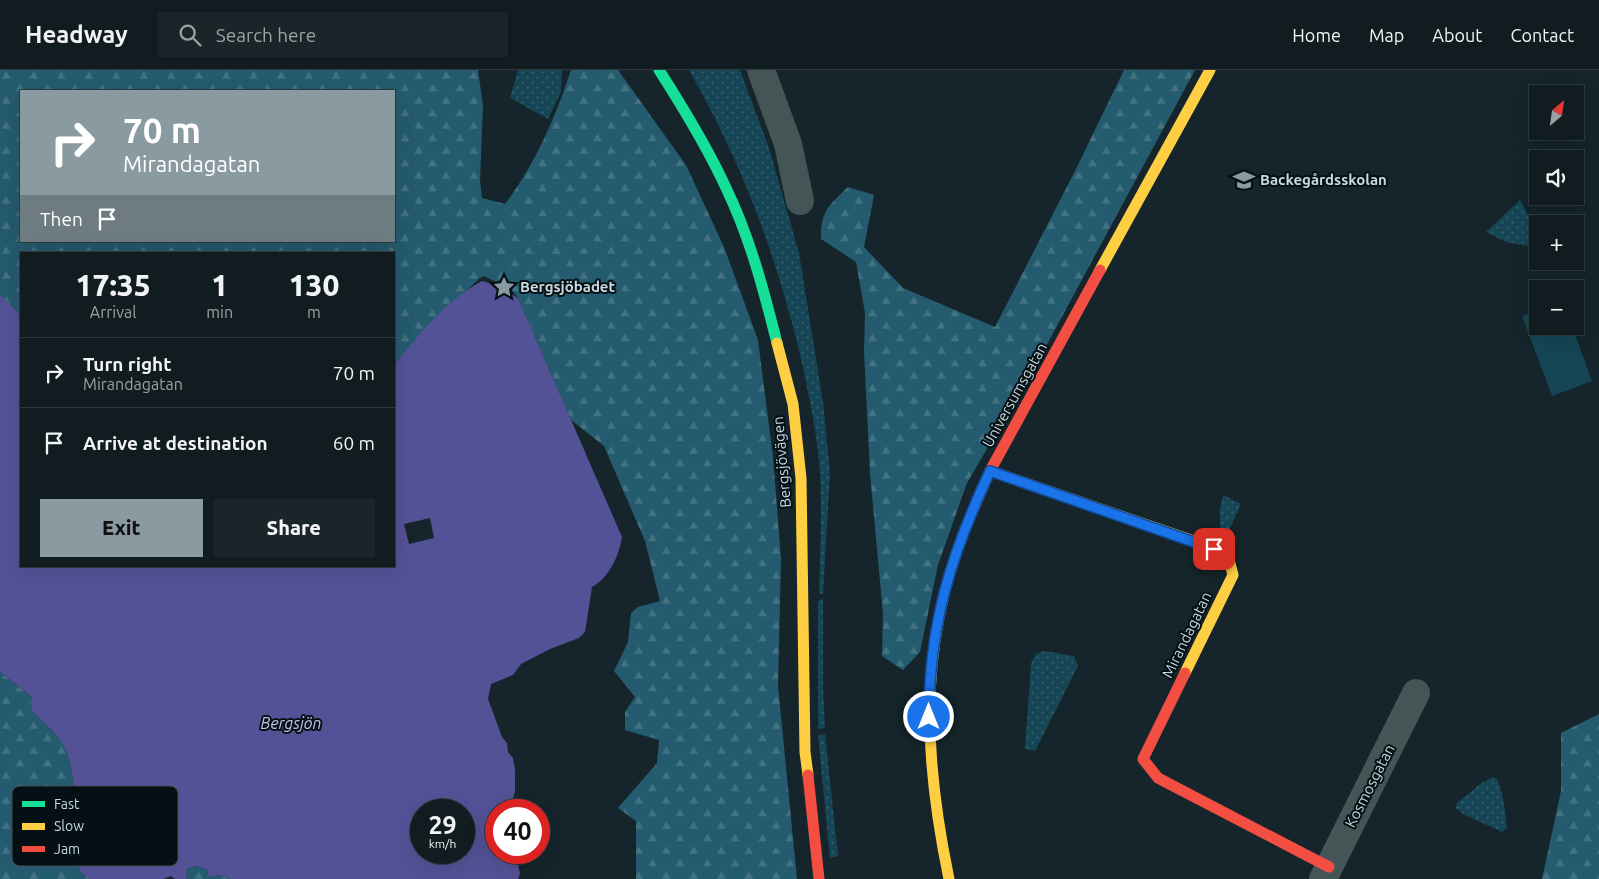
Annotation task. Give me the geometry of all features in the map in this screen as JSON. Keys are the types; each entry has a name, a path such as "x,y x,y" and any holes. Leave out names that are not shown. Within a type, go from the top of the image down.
{"street":[{"name":"Bergsjövägen","path":"659,70 690,118 728,191 763,287 793,404 801,478 805,752 819,879"},
{"path":"761,70 788,144 800,201"},
{"name":"Universumsgatan","path":"949,879 933,801 929,751 929,683 936,625 948,573 969,516 990,471 1210,70"},
{"name":"Mirandagatan","path":"990,471 1217,549 1227,555 1232,563 1233,575 1143,759 1158,778 1326,873"},
{"name":"Kosmosgatan","path":"1326,873 1416,693"}],"shaded area":[{"path":"518,70 562,70 561,92 548,119 510,98"},
{"path":"689,70 740,70 769,148 799,253 823,402 830,472 823,594 819,594 821,503 819,457 812,411 799,350 779,276 754,206 725,138"},
{"path":"1520,200 1529,219 1529,245 1506,242 1486,232"},
{"path":"1529,313 1529,335 1522,316"},
{"path":"1529,335 1575,335 1592,381 1552,396"},
{"path":"1223,495 1241,504 1226,537 1220,531 1220,509"},
{"path":"823,599 825,728 818,729 818,602"},
{"path":"1044,651 1074,656 1078,666 1035,751 1025,749 1031,664 1035,655"},
{"path":"825,734 838,856 830,858 818,735"},
{"path":"1493,777 1497,779 1504,803 1507,828 1502,832 1463,814 1456,808 1457,803 1480,784"}],"green space":[{"path":"0,70 478,70 483,106 480,180 482,198 505,204 526,173 544,140 571,70 618,70 686,165 724,247 758,340 773,457 781,559 778,686 797,879 636,879 636,821 618,808 657,763 659,740 625,730 625,712 635,697 614,671 628,642 631,613 638,607 660,601 645,541 604,446 571,420 518,298 512,290 484,276 480,278 428,326 395,364 395,252 20,252 20,314 0,295"},
{"path":"1124,70 1195,70 1037,363 967,483 938,565 920,652 903,670 882,656 883,614 870,473 864,352 865,313 856,262 821,239 824,215 831,204 848,187 874,195 864,247 903,288 995,327 1076,169"},
{"path":"0,672 32,697 31,710 52,731 64,747 71,766 74,786 12,786 12,866 81,866 79,871 90,879 0,879"},
{"path":"1599,714 1599,879 1542,879 1561,791 1561,733"},
{"path":"198,866 208,870 207,877 219,875 230,879 187,879 186,869"}],"water":[{"name":"Bergsjön","path":"482,281 496,285 518,298 622,537 612,566 603,578 592,587 585,632 579,638 550,649 521,664 513,675 491,684 488,699 502,737 507,743 508,752 513,758 515,792 513,799 485,799 485,864 518,864 520,874 518,879 230,879 219,875 207,877 208,870 197,866 186,869 187,879 175,879 171,876 163,879 90,879 79,871 81,866 178,866 178,786 74,786 71,766 64,747 52,731 31,710 32,697 0,672 0,295 20,314 20,567 395,567 395,364 434,318"}],"pier":[{"path":"430,518 434,538 409,544 404,524"}],"traffic: fast":[{"path":"659,70 704,144 735,208 756,265 777,343"}],"traffic: slow":[{"path":"1100,270 1210,70"},
{"path":"777,343 793,404 801,478 805,752 808,775"},
{"path":"990,471 1217,549 1229,560 1233,575 1185,673"},
{"path":"949,879 933,781 930,687 935,641 944,595 958,548 977,501"}],"traffic: jam":[{"path":"977,501 990,471 1100,270"},
{"path":"1185,673 1143,759 1158,778 1329,867"},
{"path":"808,775 819,879"}],"place":[{"name":"Backegårdsskolan","path":"1244,180"},
{"name":"Bergsjöbadet","path":"504,287"}],"route":[{"path":"929,717 929,683 936,625 948,573 969,516 990,471 1214,549"}]}
